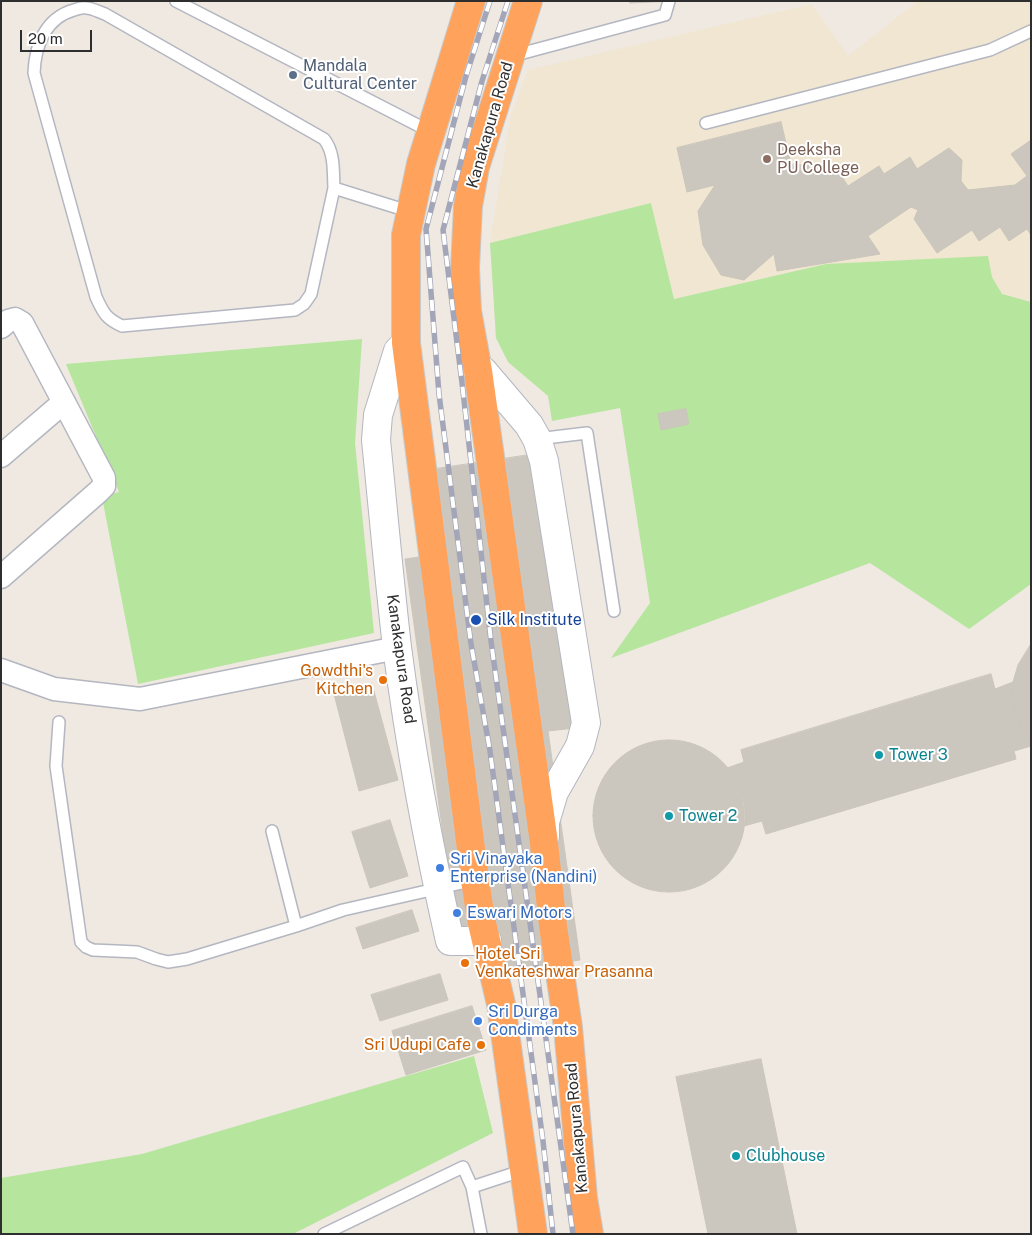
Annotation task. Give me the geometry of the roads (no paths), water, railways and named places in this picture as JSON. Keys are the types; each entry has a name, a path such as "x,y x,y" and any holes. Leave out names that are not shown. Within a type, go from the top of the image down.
{"highway":[{"name":"Kanakapura Road","path":"471,1 421,164 406,235 406,343 475,880 481,919 501,1004 533,1234"},
{"name":"Kanakapura Road","path":"528,1 475,167 468,206 465,276 470,336 478,371 568,1027 583,1198 589,1234"}],"street":[{"path":"1,327 8,321 16,319 22,323 104,478 104,486 98,492 1,577"},
{"name":"Kanakapura Road","path":"406,343 398,351 378,415 376,440 397,648 418,779 438,888 450,941 487,941"},
{"name":"Kanakapura Road","path":"478,371 483,371 529,424 537,439 544,461 586,723 580,746 554,792 545,822 544,843"},
{"path":"1,456 64,402"},
{"path":"1,670 54,689 140,699 397,648"}],"lane":[{"path":"176,1 431,132"},
{"path":"510,56 665,15 669,1"},
{"path":"85,8 104,14 324,139 331,148 334,188 311,294 304,304 294,310 122,326 103,313 96,296 34,72 35,55 42,35 54,21 66,12 85,8"},
{"path":"706,123 990,50 1031,31"},
{"path":"334,188 411,212"},
{"path":"537,439 587,433 614,611"},
{"path":"60,722 56,766 81,942 93,950 137,952 168,962 187,959 343,910 475,880"},
{"path":"272,831 296,926"},
{"path":"324,1234 463,1167 472,1187 481,1234"},
{"path":"472,1187 524,1170"}],"railway":[{"path":"490,1 466,76 426,229 439,394 471,644 490,751 543,1141 553,1234"},
{"path":"508,1 482,81 443,230 491,641 573,1234"}],"place":[{"name":"Mandala Cultural Center","path":"293,75"},
{"name":"Deeksha PU College","path":"767,159"},
{"name":"Silk Institute","path":"476,620"},
{"name":"Gowdthi's Kitchen","path":"383,680"},
{"name":"Tower 3","path":"879,755"},
{"name":"Tower 2","path":"669,816"},
{"name":"Sri Vinayaka Enterprise (Nandini)","path":"440,868"},
{"name":"Eswari Motors","path":"457,913"},
{"name":"Hotel Sri Venkateshwar Prasanna","path":"465,963"},
{"name":"Sri Durga Condiments","path":"478,1021"},
{"name":"Sri Udupi Cafe","path":"481,1045"},
{"name":"Clubhouse","path":"736,1156"}]}
